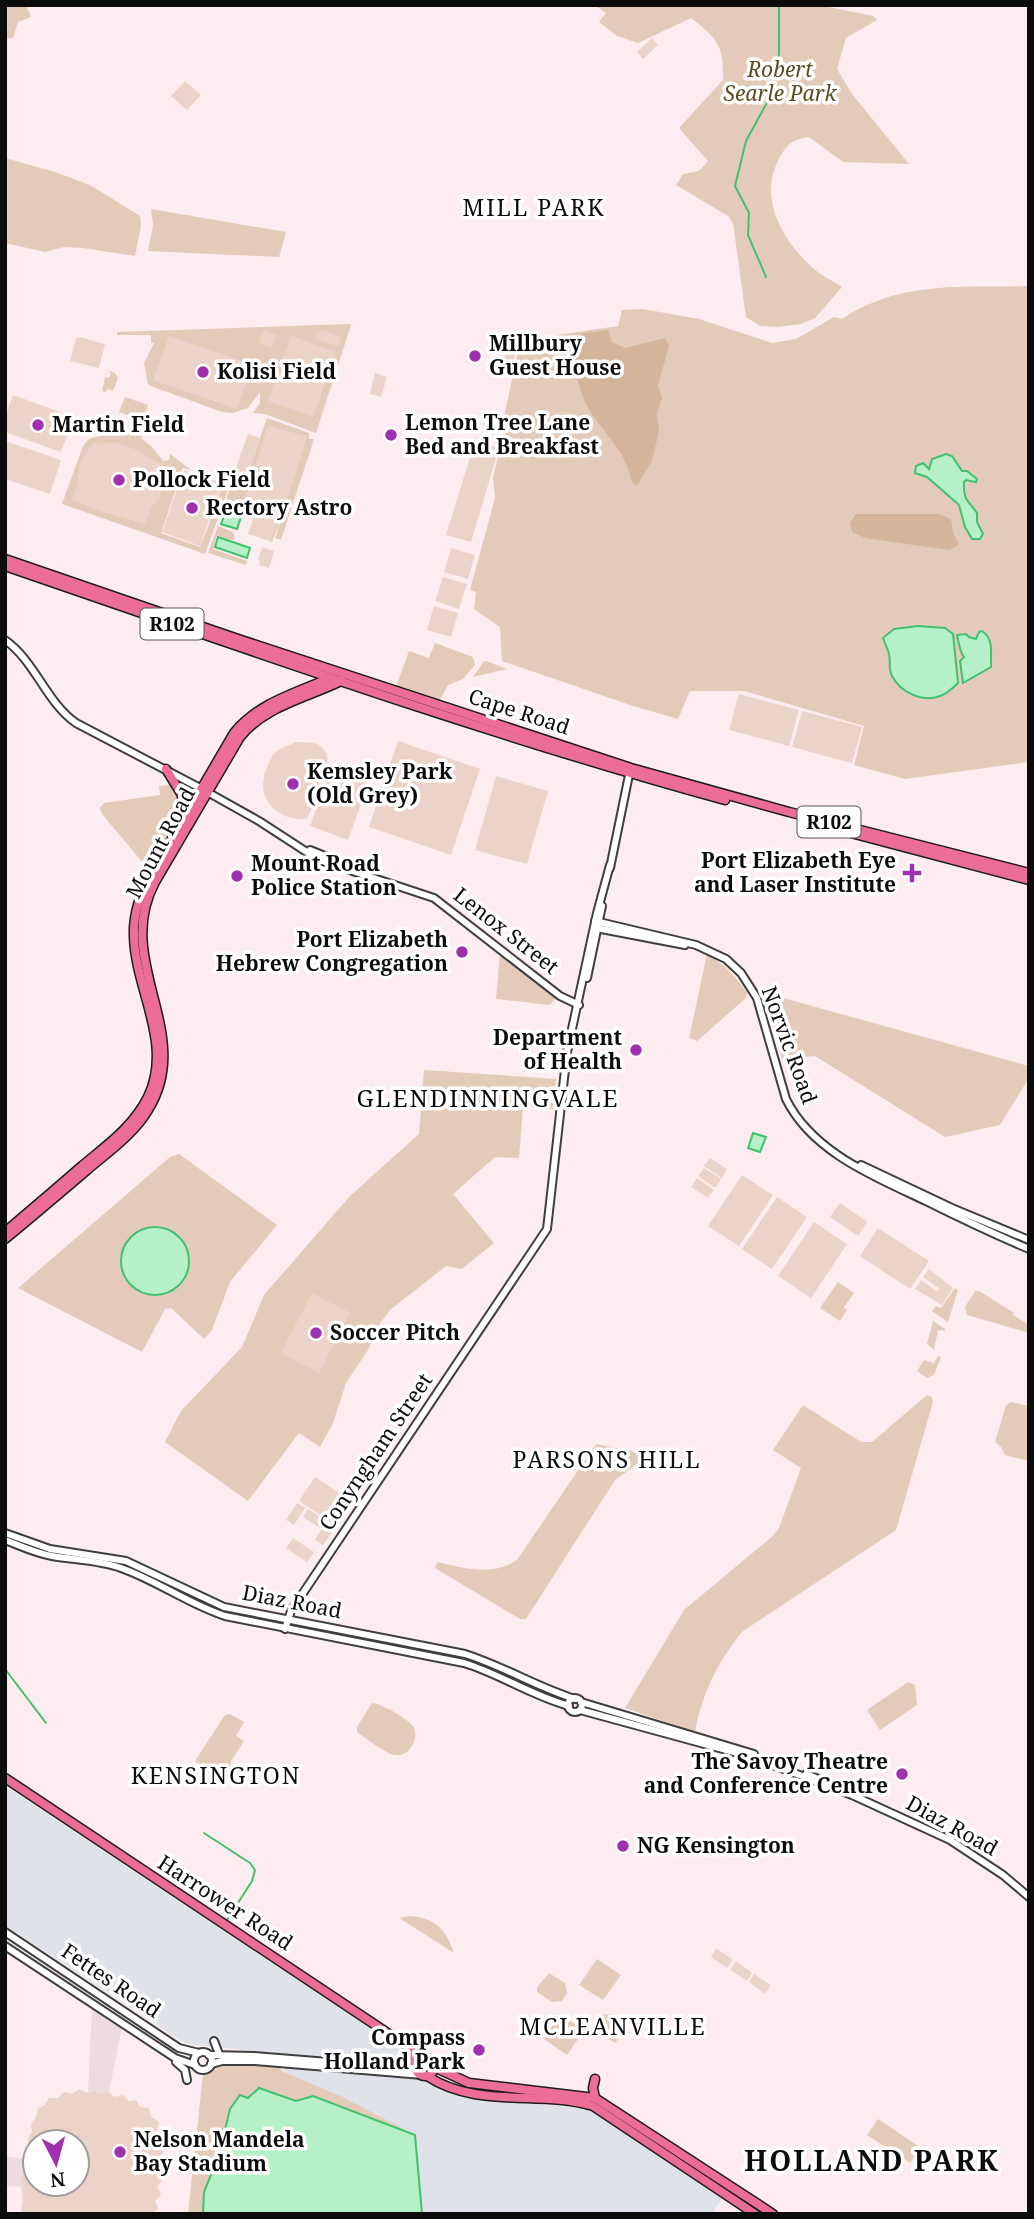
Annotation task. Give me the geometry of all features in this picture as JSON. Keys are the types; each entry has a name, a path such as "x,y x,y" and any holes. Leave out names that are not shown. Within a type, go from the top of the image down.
{"main road":[{"name":"Cape Road","path":"5,559 340,677"},
{"name":"Cape Road","path":"5,566 630,771 1029,880"},
{"name":"Mount Road","path":"5,1239 10,1230 130,1124 149,1097 157,1066 157,1048 136,955 135,917 143,889 182,825 251,724 263,715 340,677"},
{"path":"166,769 182,795 182,825"},
{"name":"Cape Road","path":"630,771 1029,873"},
{"name":"Mount Road","path":"10,1230 128,1134 149,1110 158,1091 165,1058 142,954 142,917 152,888 205,791"},
{"name":"Harrower Road","path":"5,1781 420,2061"},
{"name":"Harrower Road","path":"5,1781 420,2061"},
{"path":"407,2067 411,2055"},
{"path":"425,2075 432,2073 434,2067 431,2060 420,2061 418,2072 446,2086 470,2094 590,2105 773,2214"},
{"path":"434,2067 469,2083 595,2098 755,2214"},
{"path":"595,2079 595,2098"}],"street":[{"name":"Lenox Street","path":"7,641 69,718 205,791 320,860 434,898 560,996 578,1003"},
{"name":"Conyngham Street","path":"285,1629 288,1619 547,1229 566,1060 630,771"},
{"name":"Norvic Road","path":"597,925 701,947 726,959 741,973 753,990 783,1091 791,1109 812,1136 873,1176 1029,1249"},
{"name":"Norvic Road","path":"844,1157 952,1208 1029,1240"},
{"name":"Diaz Road","path":"5,1533 50,1549 126,1561 224,1607 465,1654 500,1667 545,1689 747,1751 852,1795"},
{"name":"Diaz Road","path":"5,1541 39,1553 116,1566 143,1576 215,1613 464,1663 569,1706 572,1711 589,1713 752,1757 852,1795 959,1845 1003,1875 1029,1897"},
{"path":"569,1706 571,1700 578,1700 579,1713"},
{"name":"Fettes Road","path":"5,1932 179,2048 199,2053"},
{"name":"Fettes Road","path":"5,1946 183,2063 195,2065"},
{"path":"214,2040 219,2054"},
{"path":"164,2051 185,2070 187,2080"},
{"path":"420,2061 407,2067 199,2053 195,2057 195,2065 203,2070 222,2061 260,2061 425,2075"},
{"path":"209,2055 211,2064"}],"shaded area":[{"path":"652,38 658,45 643,59 637,52"},
{"path":"185,81 201,95 187,110 171,96"},
{"path":"264,330 277,335 272,348 259,343"},
{"path":"321,330 341,337 338,346 315,339 317,332 320,333"},
{"path":"608,330 612,342 625,348 665,338 669,346 658,385 662,398 657,414 659,431 652,461 637,486 632,483 630,473 617,448 589,408 575,369 573,338 585,333"},
{"name":"Kolisi Field","path":"169,336 252,365 237,409 153,380"},
{"path":"291,336 336,352 313,417 268,401"},
{"path":"79,337 105,344 99,368 70,361 76,339"},
{"path":"505,352 515,354 511,374 502,372"},
{"path":"375,373 387,377 381,397 370,394"},
{"name":"Martin Field","path":"13,395 74,417 61,452 5,432 5,417"},
{"path":"268,425 307,437 284,509 246,497"},
{"path":"248,434 260,438 244,483 232,479"},
{"path":"5,441 61,460 50,494 5,479"},
{"path":"475,441 499,448 471,542 446,535"},
{"name":"Pollock Field","path":"94,442 127,446 166,467 160,497 150,509 145,524 102,512 72,499 77,486 79,464"},
{"path":"946,454 952,456 962,471 967,471 977,479 976,482 964,482 964,493 977,513 977,522 983,534 980,539 972,539 965,527 959,505 927,477 915,473 916,466 923,463 929,469 932,459"},
{"name":"Rectory Astro","path":"184,470 222,483 200,546 162,532"},
{"path":"229,503 244,508 237,529 221,524"},
{"path":"256,511 278,518 270,541 248,534"},
{"path":"856,514 939,514 951,519 959,545 949,550 865,538 852,532 850,523"},
{"path":"218,537 250,548 247,558 215,547"},
{"path":"262,547 274,551 269,568 259,565"},
{"path":"451,548 475,555 468,579 444,572"},
{"path":"443,577 467,584 459,609 435,601"},
{"path":"434,606 458,613 451,637 427,630"},
{"path":"918,626 945,628 953,634 958,683 945,694 933,698 913,695 900,687 891,673 889,654 883,638 894,629"},
{"path":"982,631 990,643 991,667 963,683 960,661 964,657 957,635 966,634 976,639"},
{"path":"739,694 799,710 789,746 729,730"},
{"path":"802,711 862,727 852,763 792,747"},
{"path":"398,741 480,769 451,855 369,827"},
{"name":"Kemsley Park (Old Grey)","path":"296,742 319,745 325,751 327,760 327,770 320,792 307,819 296,819 277,811 265,796 263,787 264,776 273,755"},
{"path":"331,769 369,782 348,840 310,826"},
{"path":"496,776 548,791 527,864 475,850"},
{"path":"753,1133 766,1137 760,1152 748,1148"},
{"path":"710,1158 727,1169 722,1178 704,1166"},
{"path":"704,1168 721,1179 715,1188 698,1176"},
{"path":"742,1175 773,1195 739,1246 708,1226"},
{"path":"697,1178 714,1190 708,1198 691,1187"},
{"path":"777,1197 807,1217 772,1269 742,1249"},
{"path":"840,1203 867,1222 858,1236 830,1217"},
{"path":"814,1222 847,1244 811,1298 778,1276"},
{"path":"155,1227 168,1230 179,1237 186,1248 189,1261 186,1274 179,1285 168,1292 155,1295 142,1292 131,1285 124,1274 121,1261 124,1248 131,1237 142,1230"},
{"path":"878,1228 929,1261 910,1289 860,1256"},
{"path":"929,1269 953,1288 942,1305 915,1289 921,1280 938,1292 940,1289 923,1277"},
{"name":"Soccer Pitch","path":"312,1293 350,1313 319,1373 281,1353"},
{"path":"315,1477 351,1501 335,1525 299,1501"},
{"path":"297,1503 305,1508 294,1525 286,1520"},
{"path":"308,1509 325,1520 320,1528 303,1517"},
{"path":"326,1522 335,1528 323,1545 315,1540"},
{"path":"293,1538 314,1552 307,1562 286,1548"},
{"path":"5,1786 409,2054 419,2078 469,2099 583,2108 602,2116 721,2196 721,2200 712,2214 422,2214 414,2135 343,2097 284,2072 284,2054 186,2044 5,1925"},
{"path":"716,1948 733,1960 727,1968 711,1957"},
{"path":"736,1961 752,1973 747,1981 730,1970"},
{"path":"754,1974 771,1985 765,1994 749,1982"},
{"path":"92,2008 122,2027 109,2092 100,2094 94,2090 88,2092"},
{"path":"259,2088 296,2101 313,2096 415,2135 422,2214 203,2214 204,2192 221,2150 222,2141 218,2129 225,2130 230,2109 240,2095 248,2098"},
{"name":"Nelson Mandela Bay Stadium","path":"79,2089 87,2093 94,2090 100,2094 109,2092 114,2097 123,2095 128,2101 136,2100 140,2107 149,2108 151,2117 159,2122 157,2131 163,2138 159,2145 163,2152 159,2159 163,2166 158,2173 162,2181 157,2187 161,2194 155,2201 158,2208 153,2214 23,2214 22,2198 91,2198 91,2128 32,2128 38,2109 45,2105 49,2098 58,2098 64,2092 72,2094"},
{"path":"5,2156 21,2158 21,2187 5,2186"}],"green space":[{"path":"5,5 26,5 31,17 18,22 13,38 5,39"},
{"name":"Robert Searle Park","path":"594,5 819,5 873,16 877,20 846,38 837,69 852,94 909,164 843,162 809,137 797,140 786,148 772,178 774,208 787,237 807,263 842,287 815,318 801,324 778,327 760,326 746,317 733,223 728,216 676,185 683,174 699,171 708,161 679,128 723,80 722,59 713,38 691,18 638,43 617,36 599,22 606,13"},
{"path":"5,158 90,185 140,216 141,226 135,256 64,247 45,252 5,243"},
{"path":"151,209 286,232 279,257 148,251 153,225"},
{"path":"1029,286 1029,762 905,779 854,765 864,726 744,691 690,691 678,719 502,661 500,627 474,609 476,592 470,590 495,498 493,478 507,419 504,417 518,351 557,335 618,326 622,310 643,309 699,319 772,343 796,339 834,317 842,319 864,306 909,292 956,287"},
{"path":"351,325 316,433 265,414 253,413 260,403 260,392 248,408 233,413 222,412 151,386 148,384 144,363 154,343 151,343 151,335 117,335 117,332"},
{"path":"107,370 115,373 118,378 113,391 107,389 106,392 102,391 105,377 109,378 111,373"},
{"path":"125,397 148,405 143,420 119,412"},
{"path":"267,418 309,433 309,439 314,439 281,540 275,538 282,516 272,542 270,541 278,518 247,507 227,500 218,523 231,485 231,482 230,484 224,480 231,479 235,485 244,484"},
{"path":"114,432 142,436 163,461 169,460 170,454 191,470 183,468 161,533 200,547 211,519 218,518 205,554 62,504 83,446 89,439"},
{"path":"223,482 229,487 218,517 213,511"},
{"path":"218,526 233,532 235,540 217,535 213,549 247,561 246,565 208,553"},
{"path":"435,643 473,657 475,665 463,679 448,685 440,700 396,687 409,651 429,658"},
{"path":"486,661 507,669 473,677"},
{"path":"170,779 181,799 180,815 150,867 144,864 102,814 100,808 104,803 160,795 159,786 169,785"},
{"path":"500,953 556,998 550,1005 496,999"},
{"path":"707,954 729,971 747,993 746,998 697,1041 689,1038"},
{"path":"765,993 1029,1066 1029,1078 1000,1125 945,1137 815,1056 782,1059"},
{"path":"424,1070 556,1079 553,1109 523,1106 519,1158 495,1157 453,1194 494,1243 462,1269 446,1266 390,1310 375,1330 368,1350 346,1383 333,1423 320,1447 299,1433 248,1501 165,1442 181,1411 242,1347 264,1295 350,1196 419,1134"},
{"path":"179,1154 277,1225 230,1282 212,1330 204,1339 171,1308 165,1309 142,1352 18,1288 170,1157"},
{"path":"838,1282 854,1293 844,1307 847,1310 840,1321 820,1308"},
{"path":"955,1288 958,1290 948,1322 932,1311 936,1306 941,1308"},
{"path":"975,1291 1014,1313 1013,1315 1029,1325 1029,1333 967,1315 965,1307"},
{"path":"933,1321 945,1329 938,1330 934,1350 927,1344"},
{"path":"938,1356 941,1357 934,1375 927,1378 917,1371 924,1360 934,1363"},
{"path":"927,1395 932,1397 933,1402 896,1530 743,1631 712,1678 695,1732 625,1708 684,1610 779,1528 801,1468 773,1450 803,1405 861,1442 872,1442"},
{"path":"1011,1402 1029,1406 1029,1461 1005,1455 995,1442 1006,1405"},
{"path":"596,1444 632,1451 641,1456 640,1462 615,1480 526,1619 520,1619 435,1568 437,1562 488,1570 517,1560"},
{"path":"908,1682 915,1685 917,1705 880,1730 867,1710"},
{"path":"372,1703 395,1712 414,1728 414,1742 405,1753 391,1754 357,1732 357,1727"},
{"path":"230,1714 244,1722 236,1736 244,1741 231,1761 231,1771 225,1779 195,1761 225,1715"},
{"path":"410,1916 427,1919 439,1927 454,1953 399,1918"},
{"path":"597,1959 621,1975 603,2000 579,1985"},
{"path":"549,1973 565,1983 567,1993 562,2001 552,2002 537,1992 537,1987"},
{"path":"560,2014 584,2030 567,2055 544,2039"},
{"path":"612,2014 627,2027 615,2043 598,2033 596,2023 601,2015"},
{"path":"209,2058 277,2065 284,2072 343,2097 415,2135 313,2096 296,2101 259,2088 248,2098 240,2095 231,2109 225,2130 219,2135 221,2148 205,2190 203,2214 188,2214 203,2074"},
{"path":"878,2119 918,2146 920,2149 910,2163 867,2135"}],"waterway":[{"path":"766,277 748,235 749,213 735,186 746,141 769,99 779,54 779,5"},
{"path":"5,1669 46,1723"},
{"path":"204,1833 250,1863 255,1870 252,1881 227,1920"}],"place":[{"name":"Millbury Guest House","path":"475,356"},
{"name":"Kolisi Field","path":"203,372"},
{"name":"Martin Field","path":"38,425"},
{"name":"Lemon Tree Lane Bed and Breakfast","path":"391,435"},
{"name":"Pollock Field","path":"119,480"},
{"name":"Rectory Astro","path":"192,508"},
{"name":"Kemsley Park (Old Grey)","path":"293,784"},
{"name":"Port Elizabeth Eye and Laser Institute","path":"912,873"},
{"name":"Mount Road Police Station","path":"237,876"},
{"name":"Port Elizabeth Hebrew Congregation","path":"462,952"},
{"name":"Department of Health","path":"636,1050"},
{"name":"Soccer Pitch","path":"316,1333"},
{"name":"The Savoy Theatre and Conference Centre","path":"902,1774"},
{"name":"NG Kensington","path":"623,1846"},
{"name":"Compass Holland Park","path":"479,2050"},
{"name":"Nelson Mandela Bay Stadium","path":"120,2152"}],"district":[{"name":"MILL PARK","path":"534,208"},
{"name":"GLENDINNINGVALE","path":"488,1099"},
{"name":"PARSONS HILL","path":"607,1460"},
{"name":"KENSINGTON","path":"216,1776"},
{"name":"MCLEANVILLE","path":"613,2027"},
{"name":"HOLLAND PARK","path":"872,2161"}]}
